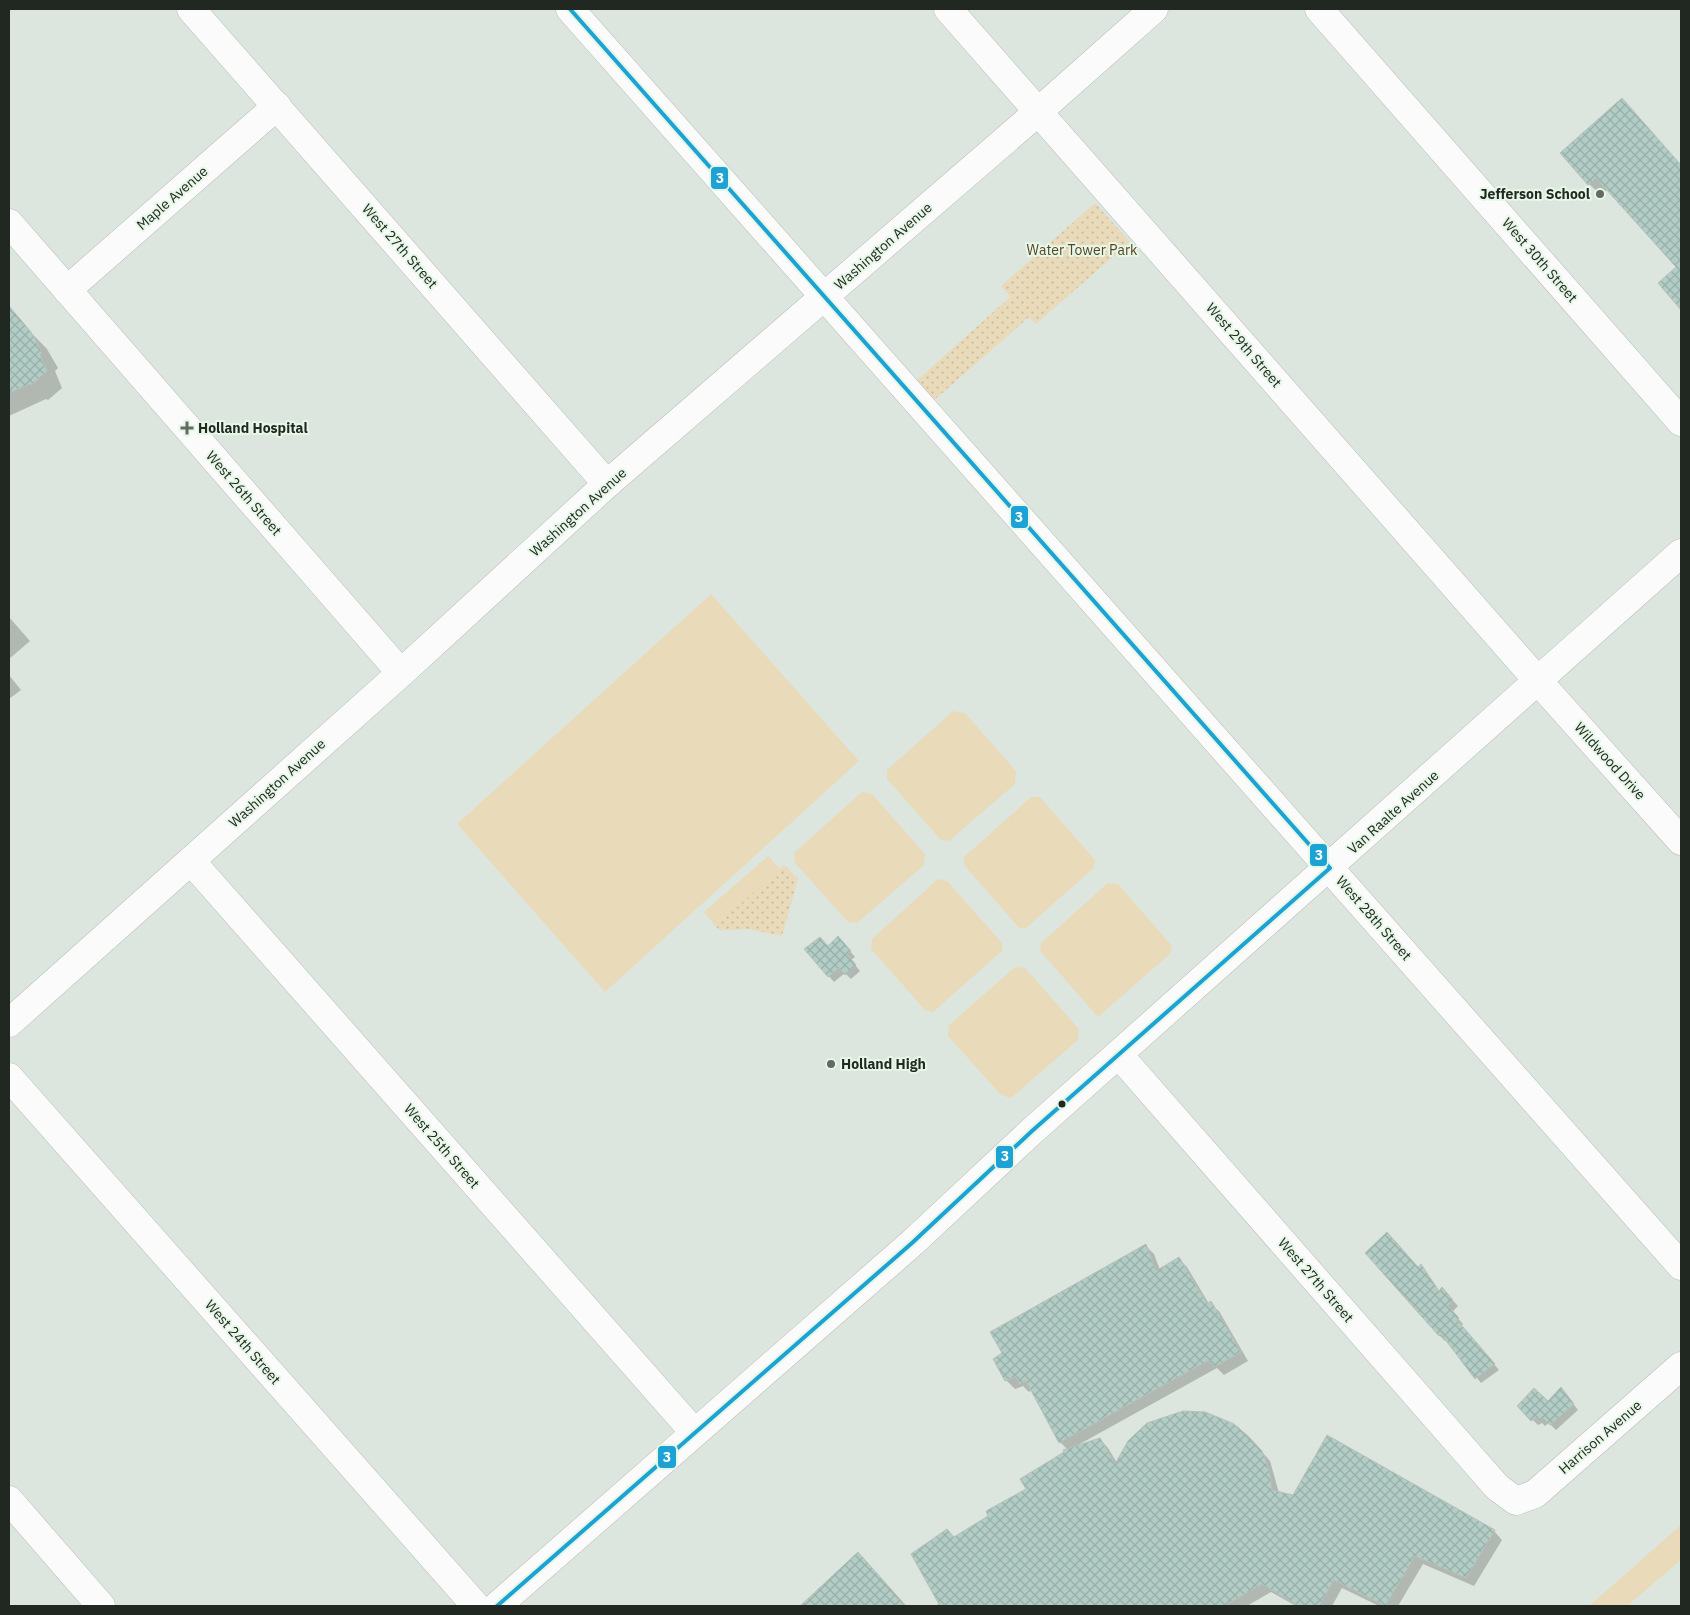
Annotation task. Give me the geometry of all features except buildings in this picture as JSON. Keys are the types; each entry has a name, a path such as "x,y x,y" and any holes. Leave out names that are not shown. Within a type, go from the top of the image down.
{"street":[{"name":"West 27th Street","path":"192,9 607,484"},
{"name":"West 28th Street","path":"570,9 1681,1266"},
{"name":"West 29th Street","path":"948,9 1539,682"},
{"name":"Washington Avenue","path":"9,1023 401,673 607,484 1039,111 1154,9"},
{"name":"West 30th Street","path":"1319,9 1681,422"},
{"name":"Maple Avenue","path":"67,290 278,106"},
{"name":"West 26th Street","path":"9,223 401,673"},
{"name":"Van Raalte Avenue","path":"497,1606 912,1243 1026,1136 1539,682 1681,553"},
{"name":"Wildwood Drive","path":"1539,682 1681,840"},
{"name":"West 25th Street","path":"191,861 694,1432"},
{"name":"West 27th Street","path":"1119,1055 1497,1487 1516,1502"},
{"name":"West 24th Street","path":"9,1077 476,1606"},
{"name":"Harrison Avenue","path":"1516,1502 1535,1494 1681,1366"},
{"path":"9,1500 101,1606"}],"green space":[{"name":"Water Tower Park","path":"1095,203 1130,242 1036,324 1029,317 931,403 914,383 1010,297 1001,286"},
{"path":"711,594 859,761 605,992 457,824"},
{"path":"953,711 965,713 1016,771 1015,784 949,841 941,840 887,779 887,770"},
{"path":"862,792 872,794 925,854 924,865 857,923 848,922 795,863 794,853"},
{"path":"1031,797 1040,797 1095,860 1094,868 1026,928 1019,928 964,865 964,857"},
{"path":"768,856 780,869 715,926 704,912"},
{"path":"784,865 798,879 782,936 747,929 720,930 715,926"},
{"path":"938,879 947,881 1002,943 1002,951 933,1012 925,1010 871,949 872,939"},
{"path":"1108,883 1118,884 1172,946 1170,954 1098,1017 1040,951 1041,943"},
{"path":"1015,967 1025,968 1079,1029 1078,1040 1011,1098 1001,1095 948,1036 949,1025"},
{"path":"1681,1525 1681,1560 1627,1606 1589,1606"}],"transit line":[{"name":"3","path":"497,1606 912,1243 1032,1131 1330,868 570,9"}],"place":[{"name":"Jefferson School","path":"1600,194"},
{"name":"Holland Hospital","path":"187,428"},
{"name":"Holland High","path":"831,1064"}]}
